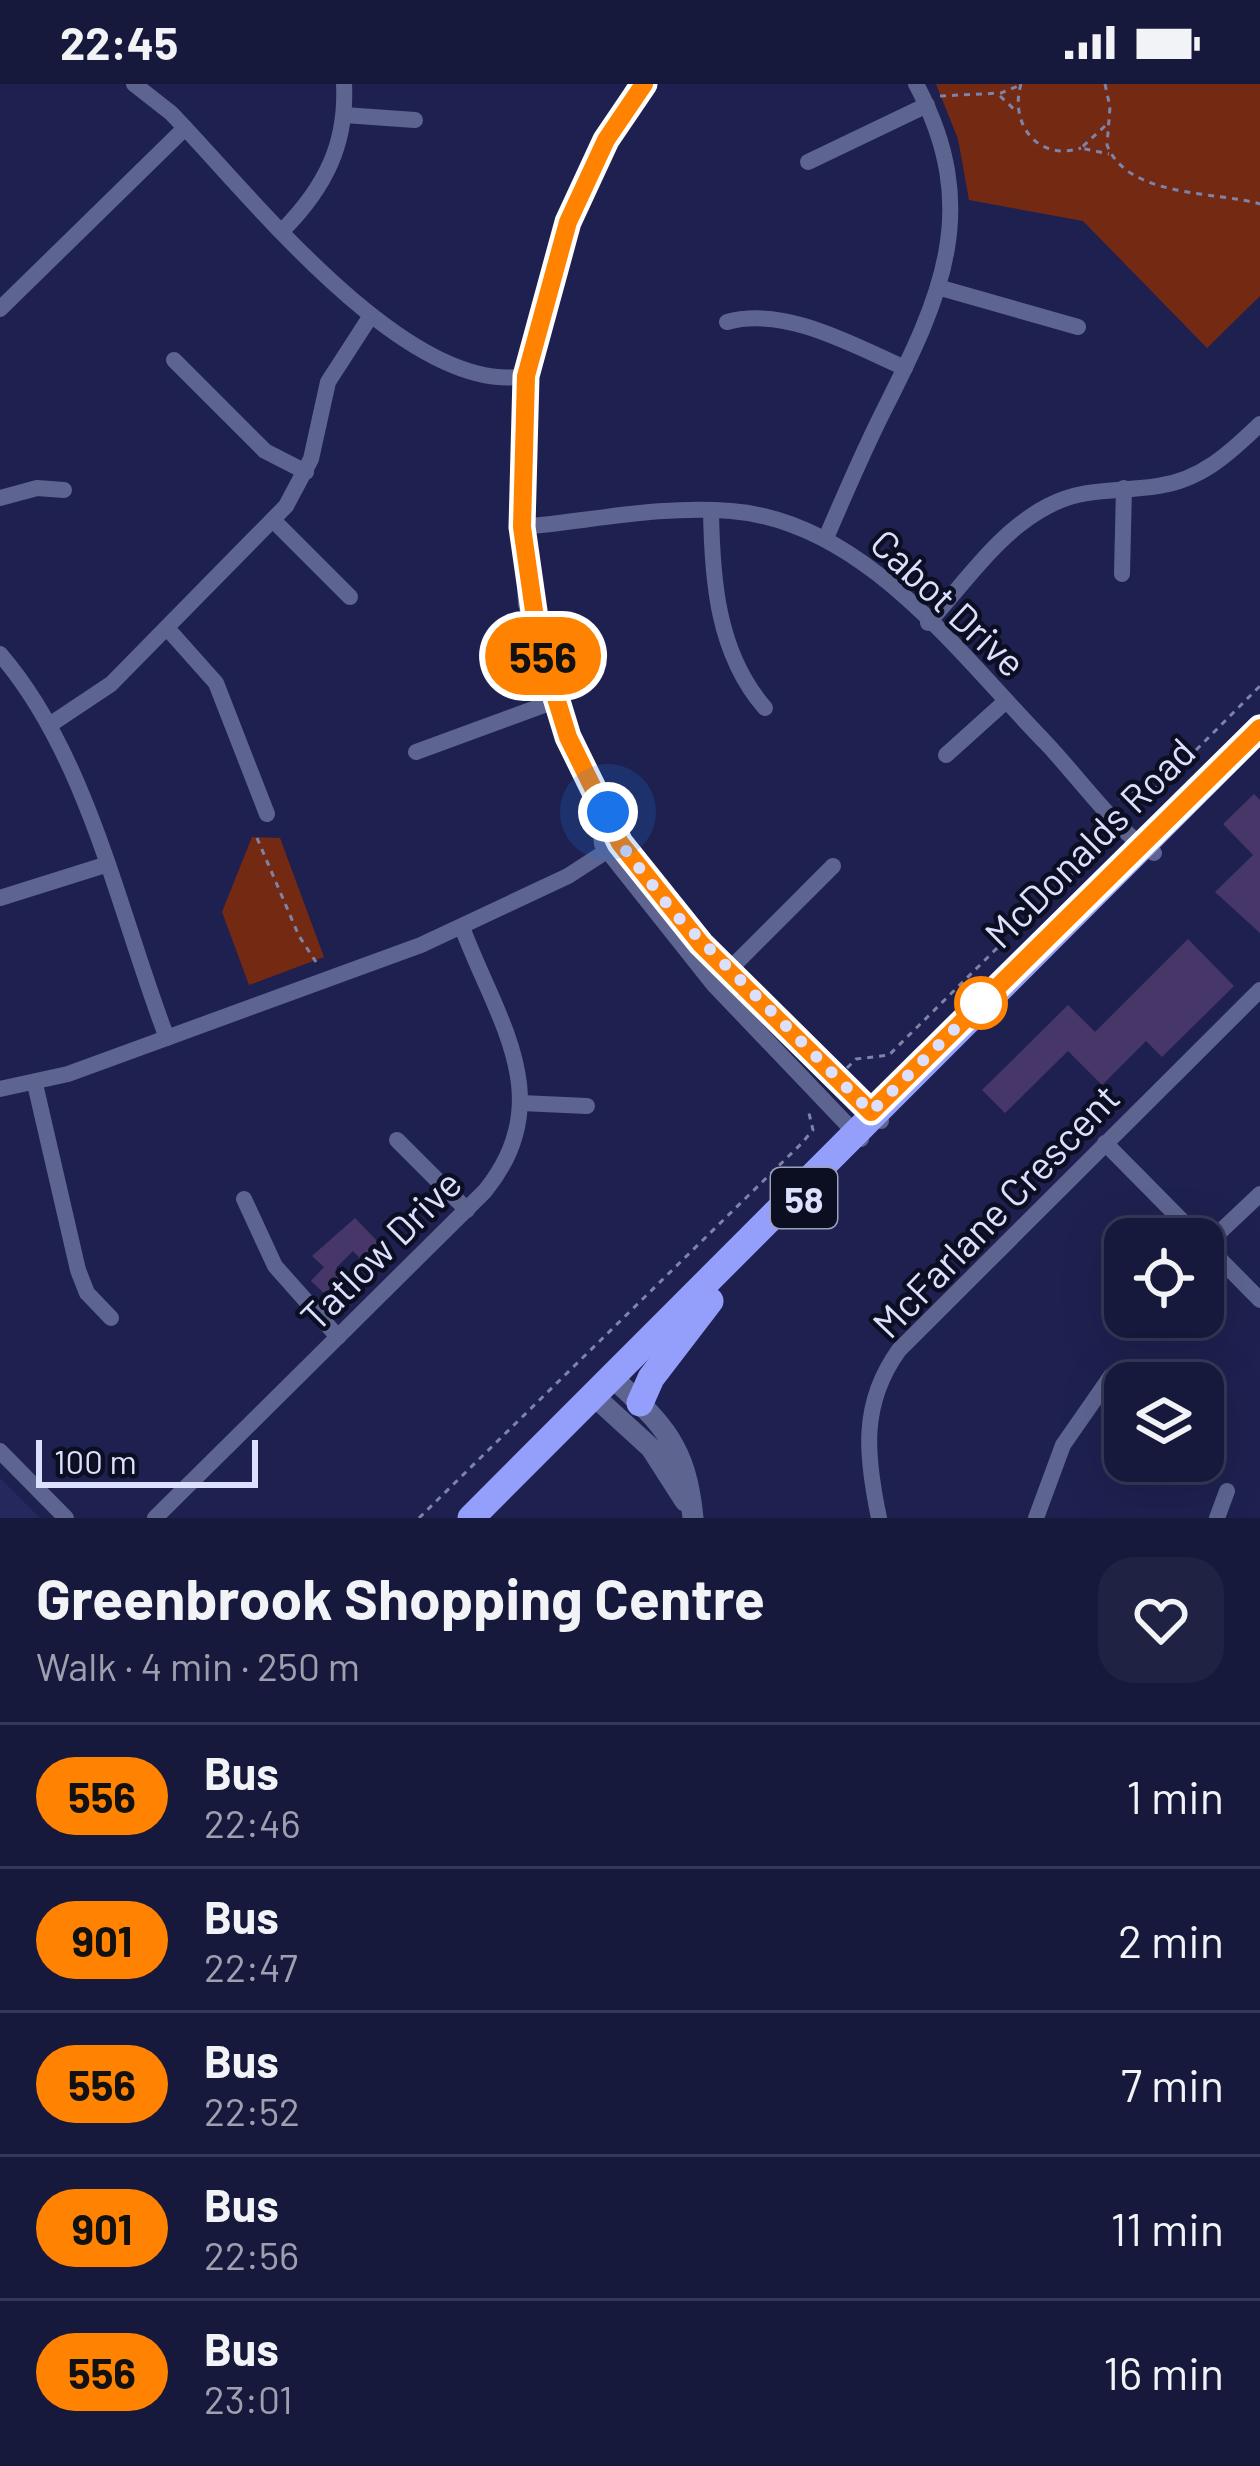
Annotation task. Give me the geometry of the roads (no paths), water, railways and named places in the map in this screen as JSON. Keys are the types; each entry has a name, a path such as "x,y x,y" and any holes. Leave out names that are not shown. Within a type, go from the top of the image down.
{"main road":[{"name":"McDonalds Road","path":"471,1518 1259,737"},
{"name":"McDonalds Road","path":"722,1270 867,1126"},
{"path":"640,1403 651,1378 757,1240"}],"street":[{"path":"134,84 185,128 370,317 402,341 442,359 519,374"},
{"path":"284,229 325,179 344,115 344,84"},
{"path":"640,84 606,140 568,222 519,374 522,522 538,639 555,701 597,800 610,849 720,978 867,1126"},
{"path":"822,536 941,288 951,235 950,184 927,105 916,84"},
{"path":"808,162 927,105"},
{"path":"344,115 415,120"},
{"path":"1,306 185,128"},
{"path":"941,288 1078,327"},
{"path":"51,724 98,695 274,520 307,472 328,382 370,317"},
{"path":"727,322 750,318 785,323 905,368"},
{"path":"174,360 266,451 307,472"},
{"path":"924,620 1045,508 1081,493 1162,486 1193,476 1223,459 1260,424"},
{"path":"0,497 38,488 64,490"},
{"path":"1122,574 1124,488"},
{"path":"711,510 723,624 742,677 765,708"},
{"name":"Cabot Drive","path":"522,522 711,510 767,516 822,536 876,572 1147,846"},
{"path":"274,520 350,597"},
{"path":"166,628 216,683 267,814"},
{"path":"0,654 51,724 167,1038"},
{"path":"416,752 555,701"},
{"path":"946,755 1006,701"},
{"path":"0,1089 35,1084 167,1038 455,930 610,849"},
{"path":"0,898 104,865"},
{"path":"720,978 833,866"},
{"name":"Tatlow Drive","path":"155,1518 467,1210 509,1154 521,1103 514,1048 455,930"},
{"name":"McFarlane Crescent","path":"879,1518 867,1432 873,1398 890,1364 1260,991"},
{"path":"35,1084 78,1270 94,1302 111,1318"},
{"path":"521,1103 587,1106"},
{"path":"397,1140 467,1210"},
{"path":"1105,1144 1179,1218"},
{"path":"1224,1224 1260,1194"},
{"path":"244,1199 275,1266 338,1337"},
{"path":"1224,1263 1260,1300"},
{"path":"603,1387 640,1403 682,1455 693,1518"},
{"path":"603,1387 666,1466 693,1518"},
{"path":"1036,1518 1063,1445 1104,1387"},
{"path":"0,1451 66,1518"},
{"path":"1217,1518 1227,1491"}]}
